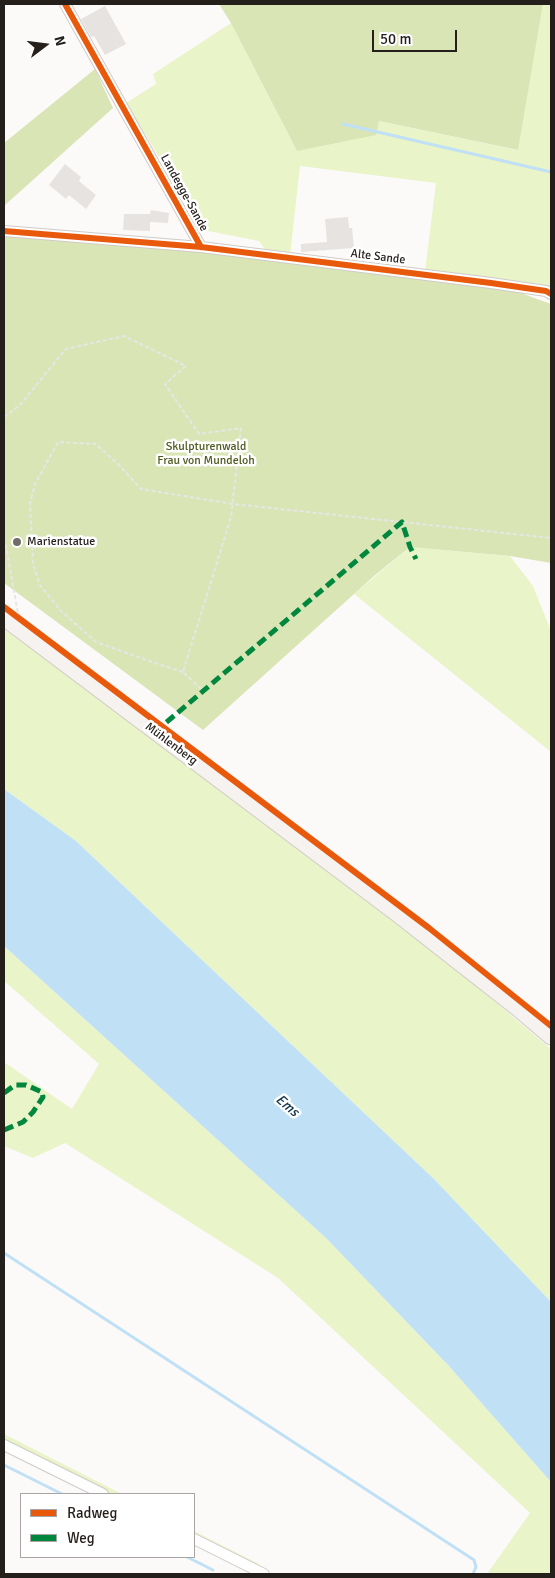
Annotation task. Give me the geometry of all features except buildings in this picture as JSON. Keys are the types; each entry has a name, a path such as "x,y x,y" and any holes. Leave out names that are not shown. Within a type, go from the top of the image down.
{"main road":[{"name":"Mühlenberg","path":"4,618 397,914 551,1037"}],"street":[{"name":"Landegge-Sande","path":"65,4 201,247"},
{"name":"Landegge-Sande","path":"4,231 201,247"},
{"name":"Alte Sande","path":"201,247 546,290 551,294"},
{"path":"4,1445 101,1493"},
{"path":"195,1540 264,1574"}],"path":[{"path":"4,416 20,405 66,349 124,336 186,366 165,384 199,434 241,428 231,517 183,672"},
{"path":"203,691 183,672 96,642 60,610 40,585 33,564 30,503 35,484 58,442 96,444 141,489 233,504 551,538"},
{"path":"4,546 6,546 18,618 16,627"}],"green space":[{"path":"219,4 543,4 518,150 379,121 376,135 297,151 231,23"},
{"path":"543,4 551,4 551,290 539,284 425,271 436,183 300,166 290,256 267,252 259,241 203,230 144,132 140,132 126,103 156,84 153,74 231,23 297,151 379,121 517,150"},
{"path":"95,69 113,108 4,206 4,143"},
{"name":"Skulpturenwald Frau von Mundeloh","path":"4,235 164,244 507,288 551,304 551,563 510,556 410,547 374,576 203,730 4,583"},
{"path":"410,547 510,556 533,586 551,631 551,752 354,594"},
{"path":"4,629 459,971 551,1049 551,1302 434,1179 76,841 4,789"},
{"path":"4,946 326,1238 448,1365 551,1482 551,1574 487,1574 530,1513 278,1278 65,1143 33,1158 4,1146 4,1062 72,1109 99,1064 4,981"},
{"path":"4,1434 120,1493 108,1493 4,1441"},
{"path":"195,1532 259,1564 257,1568 195,1537"}],"water":[{"name":"Ems","path":"4,789 76,841 434,1179 551,1302 551,1482 448,1365 326,1238 4,946"}],"waterway":[{"path":"343,124 551,172"},
{"path":"4,1253 474,1560 476,1567 473,1574"},
{"path":"4,1465 60,1493"},
{"path":"189,1558 213,1570"}],"marked path":[{"path":"156,733 402,522 416,559"},
{"path":"4,1093 15,1085 26,1085 42,1092 43,1097 33,1112 23,1122 4,1130"}],"cycle path":[{"path":"65,4 201,247"},
{"path":"4,231 201,247 491,283 546,291 551,294"},
{"path":"4,607 429,928 551,1026"}],"place":[{"name":"Marienstatue","path":"17,542"}]}
